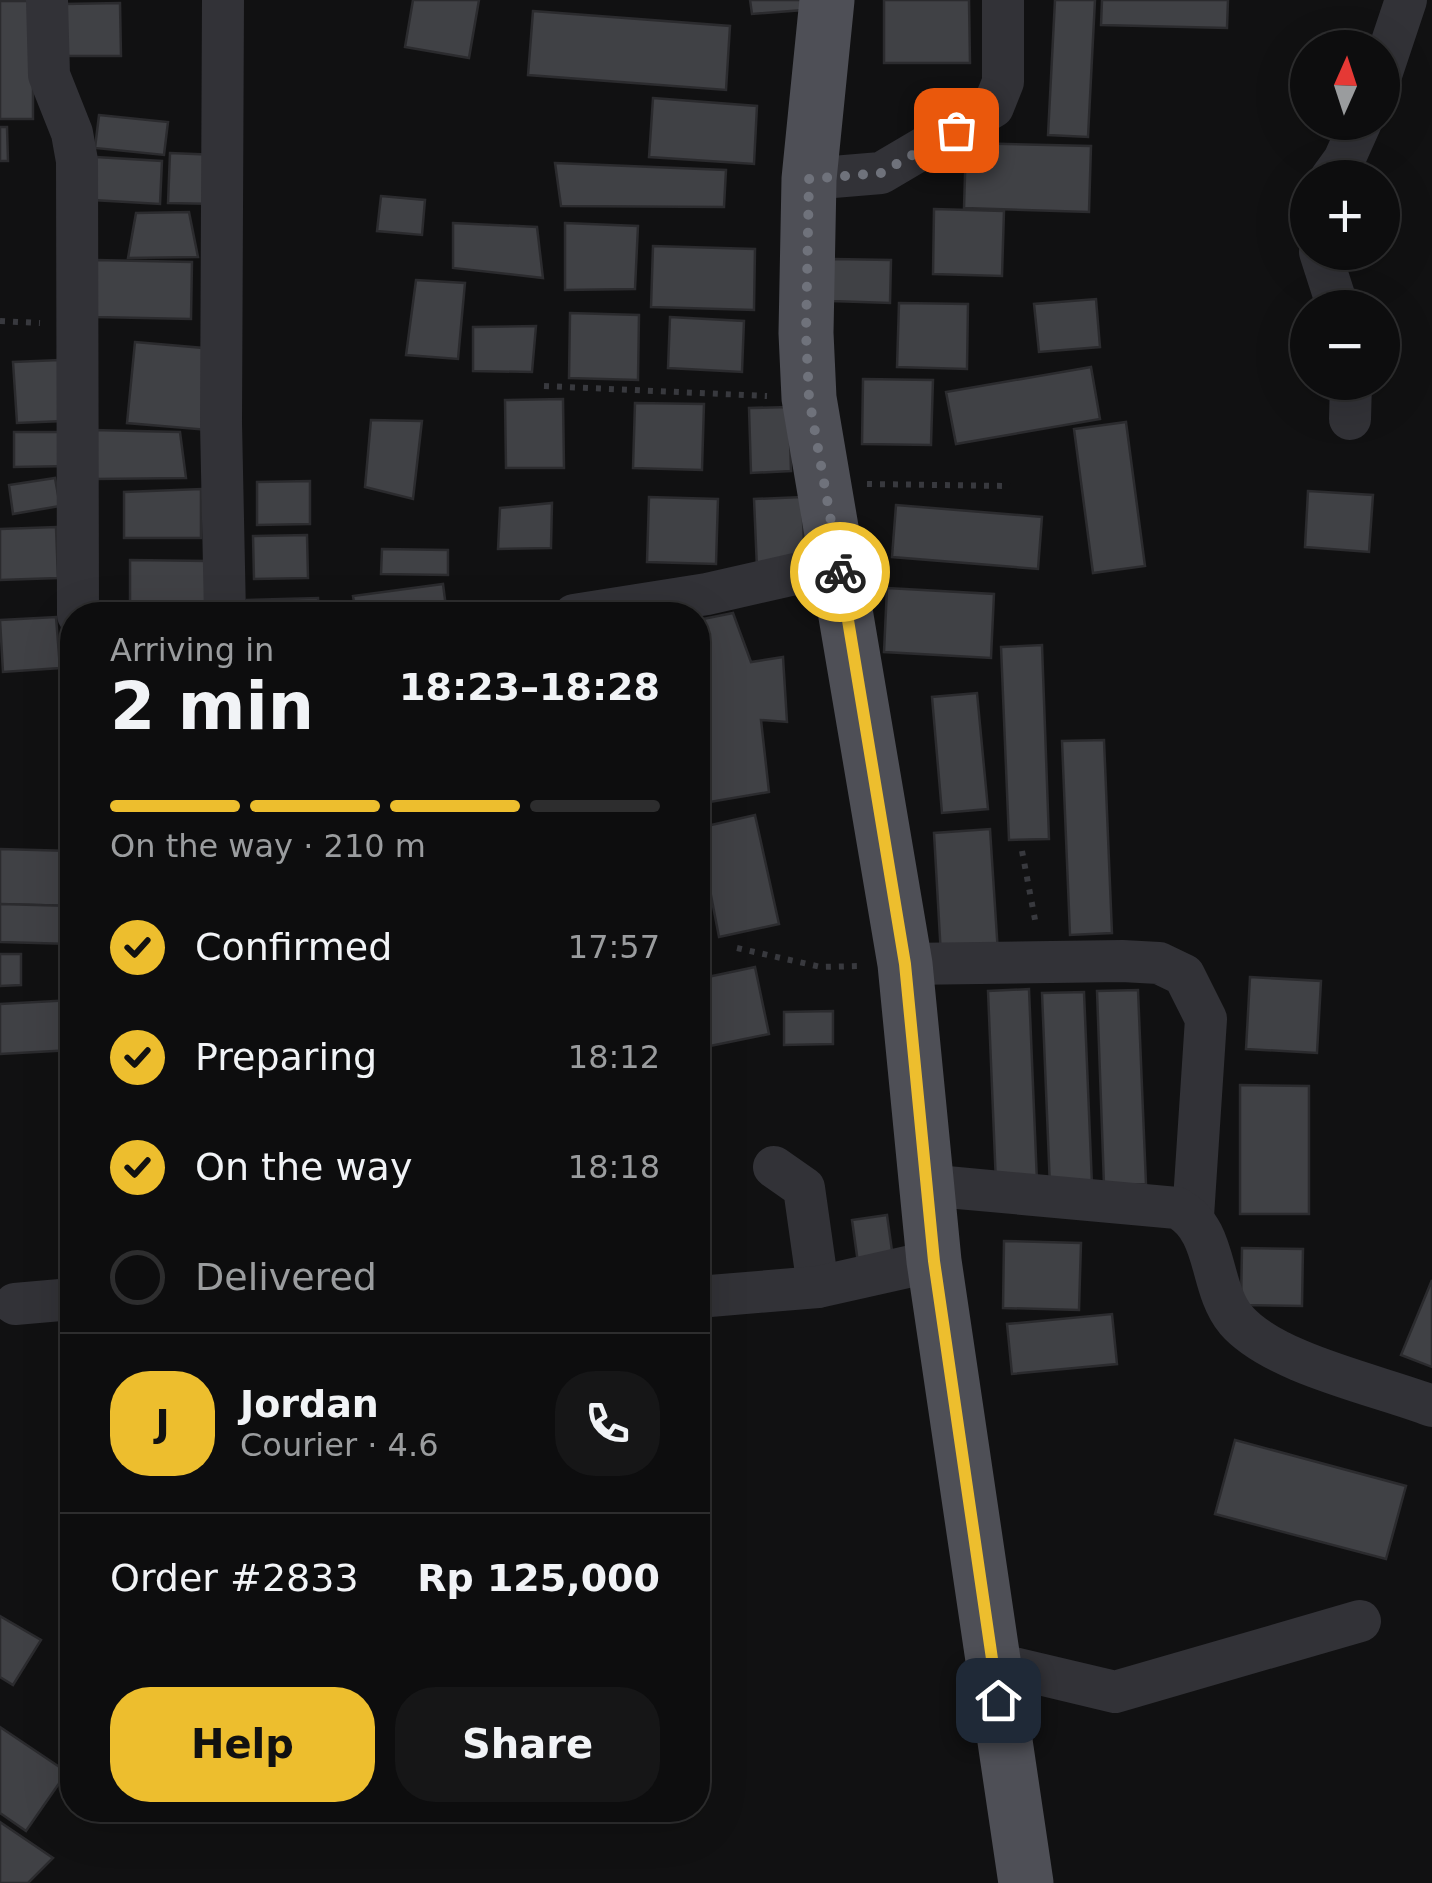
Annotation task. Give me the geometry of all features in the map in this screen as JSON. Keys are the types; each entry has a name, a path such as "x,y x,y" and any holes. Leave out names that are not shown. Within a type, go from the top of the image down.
{"main road":[{"path":"826,0 809,179 809,398 905,964 934,1261 1026,1883"}],"street":[{"path":"46,0 49,74 72,134 77,161 78,602"},
{"path":"223,0 221,424 225,602"},
{"path":"809,179 881,173 993,108 1003,82 1002,0"},
{"path":"1396,30 1406,0"},
{"path":"656,602 839,564"},
{"path":"905,964 1043,960 1159,963 1184,975 1206,1019 1193,1216 1225,1301 1237,1320 1257,1337 1294,1358 1432,1406"},
{"path":"774,1167 804,1188 818,1287"},
{"path":"925,1185 1177,1208 1193,1216"},
{"path":"710,1296 818,1287 934,1261"},
{"path":"15,1304 60,1300"},
{"path":"992,1663 1115,1692 1360,1621"}],"path":[{"path":"544,386 809,398"},
{"path":"824,483 1010,486"},
{"path":"1022,851 1043,960"},
{"path":"737,948 822,967"}],"building":[{"path":"413,0 479,0 469,58 405,47"},
{"path":"750,0 815,0 816,9 752,14"},
{"path":"884,0 969,0 970,63 884,63"},
{"path":"1055,0 1095,0 1088,137 1048,135"},
{"path":"1102,0 1228,0 1227,28 1101,25"},
{"path":"0,1 33,1 33,119 0,119"},
{"path":"120,3 121,56 64,56 64,4"},
{"path":"533,11 730,26 726,90 528,75"},
{"path":"653,98 757,106 754,164 649,157"},
{"path":"99,115 168,122 164,155 95,148"},
{"path":"0,127 7,127 8,161 0,161"},
{"path":"966,143 1091,146 1089,212 964,208"},
{"path":"170,153 218,155 216,204 168,203"},
{"path":"96,157 162,161 160,204 93,200"},
{"path":"555,163 726,170 724,207 561,206"},
{"path":"381,196 425,200 422,235 377,231"},
{"path":"934,209 1004,211 1002,276 933,274"},
{"path":"189,212 198,257 128,258 136,213"},
{"path":"453,223 537,227 543,278 453,268"},
{"path":"565,223 638,226 635,289 565,290"},
{"path":"653,246 755,249 754,310 651,307"},
{"path":"833,259 891,260 890,303 832,301"},
{"path":"96,260 192,262 191,319 95,317"},
{"path":"416,280 465,283 458,359 406,355"},
{"path":"1096,299 1100,347 1039,352 1034,304"},
{"path":"899,303 968,304 967,369 897,367"},
{"path":"570,313 639,315 638,380 569,378"},
{"path":"670,317 744,321 742,372 668,368"},
{"path":"536,326 532,372 473,371 473,327"},
{"path":"135,342 215,349 208,430 127,423"},
{"path":"59,360 63,421 17,423 13,362"},
{"path":"1091,367 1100,419 956,444 946,392"},
{"path":"863,379 933,380 931,445 862,444"},
{"path":"563,399 564,468 506,468 505,400"},
{"path":"635,403 704,404 702,470 633,468"},
{"path":"789,407 791,471 751,473 749,408"},
{"path":"371,420 422,421 413,499 365,487"},
{"path":"1126,422 1145,566 1093,573 1074,429"},
{"path":"93,430 180,432 186,478 96,479"},
{"path":"14,432 71,432 71,466 14,467"},
{"path":"55,478 60,506 13,514 9,485"},
{"path":"310,481 310,524 257,525 257,482"},
{"path":"201,489 201,538 124,538 124,492"},
{"path":"1308,491 1373,495 1369,552 1305,547"},
{"path":"649,497 718,499 716,564 647,562"},
{"path":"802,497 805,566 757,569 754,499"},
{"path":"552,503 551,548 498,549 500,508"},
{"path":"896,505 1042,517 1038,569 892,557"},
{"path":"56,527 58,578 0,580 0,529"},
{"path":"307,535 308,578 254,579 253,536"},
{"path":"382,549 448,550 448,575 381,574"},
{"path":"130,560 209,561 212,602 130,602"},
{"path":"443,584 445,602 354,602 353,596"},
{"path":"887,588 994,594 991,658 884,652"},
{"path":"318,598 318,602 247,602"},
{"path":"733,613 751,662 783,657 787,722 761,720 769,792 710,802 710,618"},
{"path":"56,617 60,668 3,672 0,620"},
{"path":"1042,645 1049,839 1009,840 1001,647"},
{"path":"977,693 988,809 942,813 932,697"},
{"path":"1104,740 1112,933 1070,935 1062,741"},
{"path":"755,815 779,924 719,937 710,890 710,825"},
{"path":"990,829 998,953 941,956 934,833"},
{"path":"0,849 60,851 60,906 0,904"},
{"path":"0,904 60,906 60,944 0,942"},
{"path":"0,954 21,954 21,985 0,986"},
{"path":"755,967 769,1034 710,1046 710,976"},
{"path":"1250,977 1321,981 1317,1053 1246,1049"},
{"path":"1029,989 1037,1182 996,1184 988,991"},
{"path":"1138,990 1146,1184 1104,1185 1097,991"},
{"path":"1084,992 1092,1185 1050,1187 1042,993"},
{"path":"60,1001 60,1051 0,1054 0,1004"},
{"path":"833,1011 833,1044 784,1045 784,1012"},
{"path":"1240,1085 1309,1086 1309,1214 1240,1214"},
{"path":"887,1215 893,1258 858,1263 852,1220"},
{"path":"1004,1241 1081,1243 1079,1310 1003,1308"},
{"path":"1242,1248 1303,1249 1302,1306 1241,1305"},
{"path":"1432,1280 1432,1367 1401,1355"},
{"path":"1112,1314 1117,1364 1012,1374 1007,1324"},
{"path":"1235,1440 1406,1486 1386,1559 1215,1514"},
{"path":"0,1616 41,1640 13,1685 0,1677"},
{"path":"0,1727 60,1767 60,1782 26,1831 0,1813"},
{"path":"0,1822 53,1858 28,1883 0,1883"}],"way so far":[{"path":"840,572 809,398 809,179 881,173 956,130"}],"route":[{"path":"840,572 905,964 934,1261 998,1700"}]}
